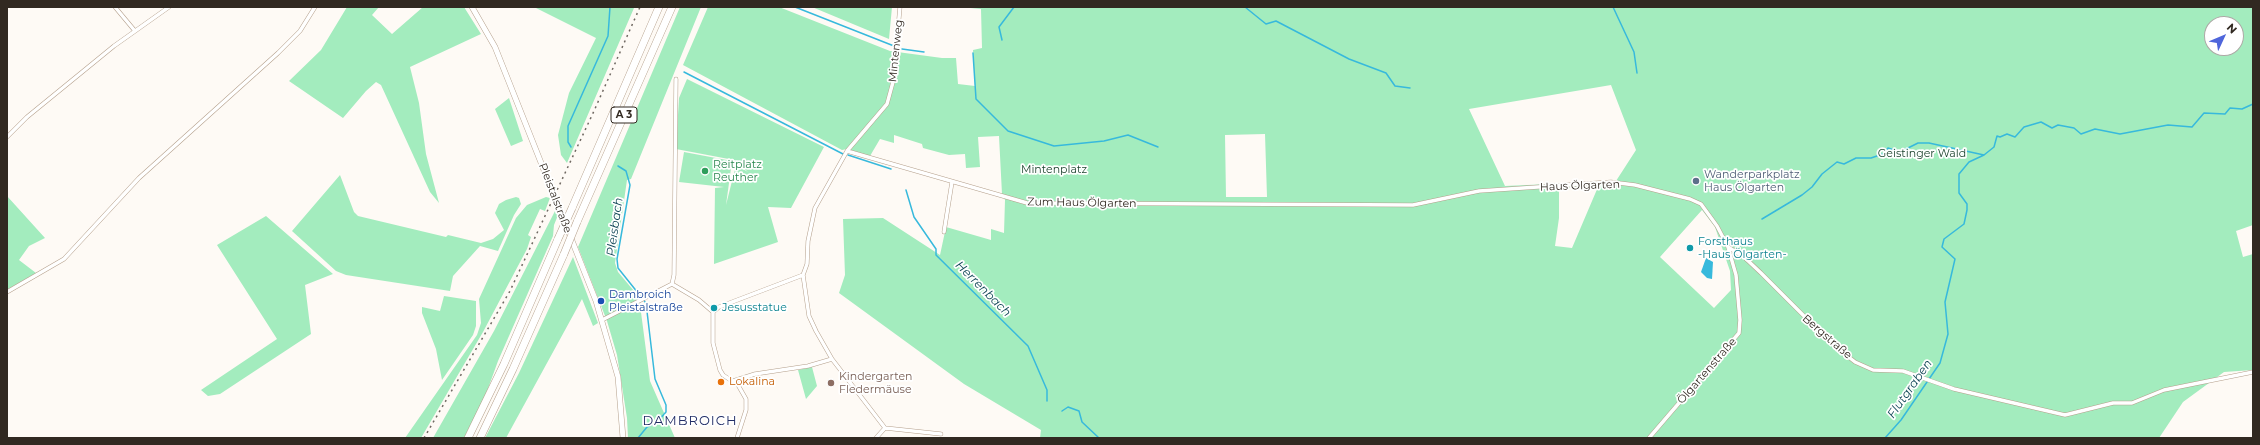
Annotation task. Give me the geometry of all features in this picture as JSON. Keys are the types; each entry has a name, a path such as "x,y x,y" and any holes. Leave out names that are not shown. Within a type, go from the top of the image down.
{"highway":[{"name":"A 3","path":"468,438 504,364 659,7"},
{"name":"A 3","path":"480,438 564,254 672,7"}],"main road":[{"name":"Pleistalstraße","path":"472,7 495,47 602,320 618,377 623,438"}],"street":[{"path":"115,7 135,31"},
{"path":"7,137 27,117 114,46 169,7"},
{"path":"7,292 64,258 139,178 300,31 315,7"},
{"name":"Mintenweg","path":"847,151 887,104 893,82 900,7"},
{"path":"672,284 676,79"},
{"path":"847,151 815,208 808,240 807,264 803,275 809,316 832,359 885,428 941,434"},
{"name":"Zum Haus Ölgarten","path":"847,151 1027,203 1413,205 1473,192 1501,189"},
{"path":"944,232 952,182"},
{"name":"Haus Ölgarten","path":"1501,189 1611,182 1635,185 1690,199 1701,204 1717,226 1728,247"},
{"name":"Bergstraße","path":"1728,247 1744,257 1831,343 1855,362 1873,370 1903,371 1932,382 2065,415 2112,403 2132,403 2164,390 2253,372"},
{"name":"Ölgartenstraße","path":"1649,438 1739,333 1740,320 1736,275 1728,247"},
{"path":"713,312 719,307 803,275"},
{"path":"602,320 636,301 672,284"},
{"path":"672,284 699,300 713,312 713,343 720,370 723,375 743,390 746,399 746,410 737,438"},
{"path":"733,381 755,374 808,366 832,359"},
{"path":"876,438 885,428"}],"green space":[{"path":"347,7 379,7 372,15 392,34 423,7 464,7 481,34 410,67 419,103 426,154 439,203 430,192 381,85 376,82 366,91 343,118 289,81 321,50"},
{"path":"534,7 634,8 567,163 561,155 558,135 569,93 596,38"},
{"path":"680,7 701,7 631,179 627,180 615,263 618,272 639,297 650,381 675,438 628,438 627,418 617,355 607,321 578,247"},
{"name":"Geistinger Wald","path":"708,7 779,7 890,51 942,58 956,58 958,84 975,86 973,50 982,48 981,9 960,7 2253,7 2253,225 2236,231 2243,257 2253,254 2253,370 2224,372 2183,402 2159,438 1040,438 1041,430 964,384 839,293 845,275 843,219 883,218 940,255 946,227 991,240 991,229 1004,233 1005,200 1002,194 999,136 978,137 980,167 966,168 965,154 949,155 923,148 922,144 894,135 894,143 880,139 870,156 847,149 842,150 683,65","holes":["1611,85 1636,150 1616,181 1505,186 1469,109","1265,134 1267,197 1226,197 1225,135","1598,187 1572,248 1555,246 1559,218 1559,188","1702,210 1715,227 1730,271 1731,290 1714,308 1660,257"]},
{"path":"812,7 892,7 889,39"},
{"path":"687,79 824,147 791,208 768,207 778,242 714,264 715,188 724,187 679,182 684,152 732,161 726,205 736,165 748,172 734,160 676,149 679,98"},
{"path":"509,98 523,141 511,146 495,109"},
{"path":"340,175 354,212 358,216 446,237 448,235 481,243 493,239 504,230 495,213 499,204 516,197 519,198 521,204 514,215 498,251 480,246 453,276 450,291 346,275 336,271 292,231"},
{"path":"7,196 45,238 29,246 19,260 36,273 7,290"},
{"path":"546,197 550,198 545,211 540,209 528,235 531,237 527,249 483,332 421,438 405,438 477,335 481,323 479,299 516,218 527,205"},
{"path":"555,211 558,215 554,225 553,236 498,361 486,394 464,438 433,438 494,331"},
{"path":"266,216 333,274 305,285 311,334 220,394 208,396 201,390 277,339 217,245"},
{"path":"573,257 598,323 593,326 582,299 506,438 485,438 519,373"},
{"path":"444,296 476,301 476,326 473,335 442,380 436,349 422,313 422,307 440,311"},
{"path":"812,367 817,386 806,399 798,370"}],"water":[{"path":"1706,258 1713,262 1712,279 1707,278 1701,272"}],"waterway":[{"name":"Pleisbach","path":"571,147 568,142 568,126 608,36 610,7"},
{"path":"795,7 894,46"},
{"path":"1002,40 999,27 1014,7"},
{"path":"1245,7 1266,24 1276,21 1349,59 1386,73 1395,86 1410,88"},
{"path":"1613,7 1634,52 1637,73"},
{"path":"902,49 924,52"},
{"path":"973,53 976,99 1008,131 1054,146 1104,141 1128,135 1158,147"},
{"name":"Herrenbach","path":"684,72 843,154"},
{"name":"Flutgraben","path":"1885,438 1901,420 1940,363 1948,334 1945,302 1955,259 1942,247 1944,239 1964,224 1967,210 1967,204 1959,193 1959,174 1969,162 1984,155 1994,147 1997,136 2000,137 2007,134 2015,137 2024,127 2041,122 2052,128 2058,125 2074,128 2081,134 2095,129 2120,134 2168,125 2192,127 2204,113 2225,114 2230,108 2242,109 2253,104"},
{"path":"1762,219 1802,195 1812,187 1822,174 1837,162 1844,164 1856,158 1871,158 1883,154 1888,148 1900,152 1918,143 1929,143 1984,155"},
{"name":"Herrenbach","path":"848,155 891,169"},
{"name":"Pleisbach","path":"618,166 626,171 630,185 617,259 618,268 646,303 655,379 666,405 666,412 657,422 647,427 638,438"},
{"name":"Herrenbach","path":"906,190 914,217 936,249 936,255 1028,346 1047,390 1047,401"},
{"name":"Herrenbach","path":"1062,411 1068,407 1079,411 1082,422 1099,438"}],"railway":[{"path":"424,438 510,291 594,111 640,7"}],"place":[{"name":"Reitplatz Reuther","path":"705,171"},
{"name":"Wanderparkplatz Haus Ölgarten","path":"1696,181"},
{"name":"Forsthaus -Haus Ölgarten-","path":"1690,248"},
{"name":"Dambroich Pleistalstraße","path":"601,301"},
{"name":"Jesusstatue","path":"714,308"},
{"name":"Lokalina","path":"721,382"},
{"name":"Kindergarten Fledermäuse","path":"831,383"}],"district":[{"name":"DAMBROICH","path":"690,421"}],"park label":[{"name":"Mintenplatz","path":"1054,170"}]}
